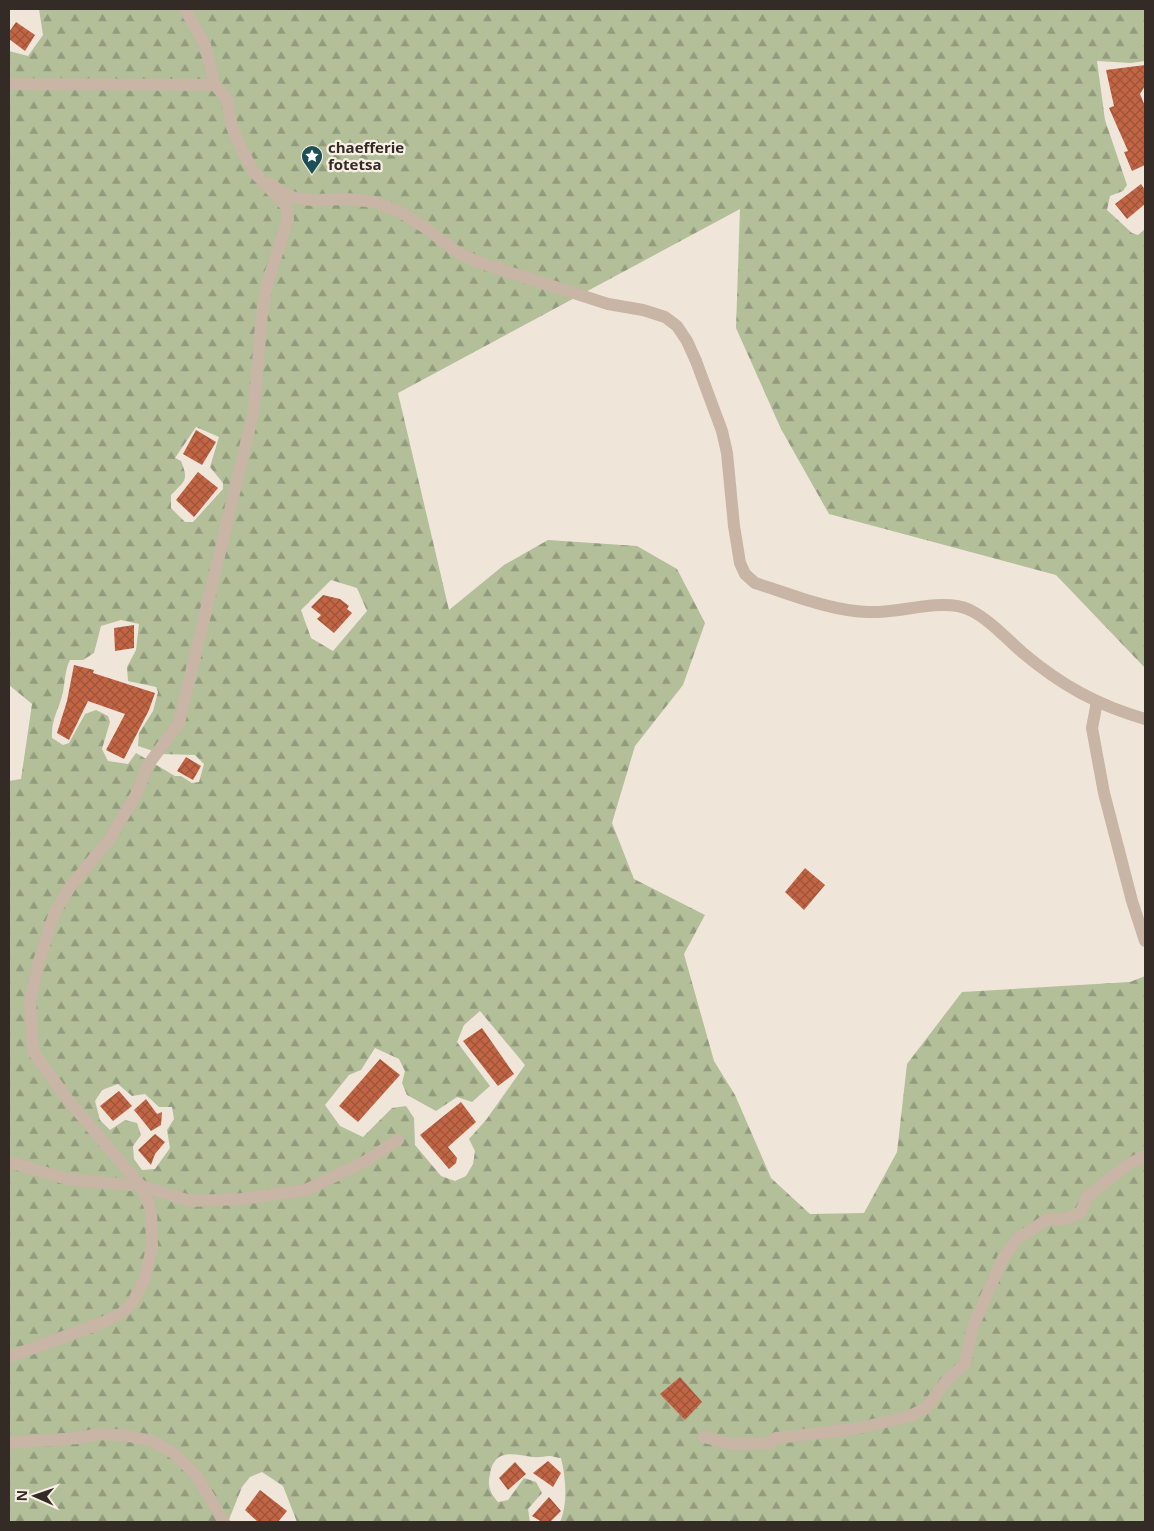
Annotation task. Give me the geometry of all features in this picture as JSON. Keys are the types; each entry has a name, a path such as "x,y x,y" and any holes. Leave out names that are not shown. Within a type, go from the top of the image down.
{"street":[{"path":"9,1357 104,1322 122,1313 133,1302 145,1278 152,1248 151,1209 141,1186 64,1095 33,1051 30,1001 39,960 55,912 70,886 110,840 136,795 148,766 179,723 254,410 262,313 268,281 288,219 286,206 253,171 241,148 232,127 227,99 215,85 205,45 185,9"},
{"path":"9,84 215,85"},
{"path":"253,171 283,193 295,198 312,200 347,199 375,202 400,212 460,254 481,263 608,304 643,310 665,317 677,326 686,341 722,431 727,453 734,526 740,563 745,574 755,584 831,607 859,611 889,612 944,605 969,610 988,621 1050,675 1069,688 1097,702 1145,719"},
{"path":"1097,702 1092,728 1104,793 1132,901 1145,941"},
{"path":"9,1162 67,1179 141,1186 190,1201 242,1200 306,1190 364,1162 398,1140"},
{"path":"704,1437 732,1444 771,1443 776,1438 864,1427 910,1416 927,1406 947,1380 965,1364 972,1329 1003,1258 1017,1239 1048,1220 1066,1219 1081,1212 1087,1197 1127,1165 1145,1156"},
{"path":"9,1444 78,1438 100,1434 152,1440 175,1454 196,1475 224,1522"}],"green space":[{"path":"39,9 1145,9 1145,61 1131,63 1097,61 1105,120 1127,185 1123,191 1110,196 1107,210 1132,233 1138,235 1145,229 1145,668 1056,575 829,514 781,429 736,328 740,209 398,393 449,610 504,565 548,540 637,546 677,569 705,623 683,685 635,746 612,823 634,879 705,915 684,954 714,1061 735,1095 771,1178 810,1214 864,1213 897,1152 907,1064 962,992 1130,982 1145,976 1145,1522 560,1522 563,1515 565,1491 561,1458 513,1454 501,1456 496,1460 490,1474 490,1489 498,1502 508,1500 524,1478 536,1482 542,1493 528,1509 530,1522 297,1522 283,1486 262,1472 250,1477 242,1487 228,1522 9,1522 9,781 21,779 32,704 9,685 9,51 28,56 43,35","holes":["196,427 219,437 210,467 223,483 223,489 193,522 185,522 171,508 171,495 185,477 181,461 175,458","331,580 357,588 367,611 333,651 311,638 301,610","121,620 139,624 136,650 127,667 128,681 156,687 158,692 153,711 139,733 138,746 162,754 195,755 204,764 199,782 192,783 181,776 175,776 136,753 128,764 108,761 102,749 110,722 108,716 96,710 85,714 69,743 63,745 52,738 54,719 63,692 70,660 83,660 94,653 101,626","480,1011 525,1065 486,1120 469,1139 475,1151 473,1164 466,1176 455,1181 441,1176 415,1145 414,1118 406,1106 392,1108 363,1137 340,1126 325,1105 349,1075 361,1070 375,1048 399,1059 405,1071 402,1083 407,1095 436,1111 457,1097 472,1102 490,1086 457,1042 464,1025","118,1084 132,1096 145,1094 159,1107 172,1107 174,1119 167,1130 170,1148 155,1169 142,1170 134,1159 133,1146 141,1135 137,1123 125,1120 110,1130 100,1120 95,1101 102,1090"]}],"building":[{"path":"16,22 35,35 25,51 9,39 9,32"},
{"path":"1145,65 1145,86 1140,94 1145,106 1145,165 1132,171 1124,152 1128,151 1109,108 1114,106 1106,70"},
{"path":"1141,184 1145,190 1145,204 1127,219 1115,204"},
{"path":"196,430 216,442 202,465 183,454"},
{"path":"198,472 218,488 194,517 176,500"},
{"path":"323,595 340,599 349,606 347,609 352,613 334,633 317,619 321,615 311,607"},
{"path":"134,625 134,648 115,651 114,628"},
{"path":"74,665 94,670 93,673 155,693 149,710 124,759 106,750 125,714 88,701 69,740 57,733 67,701"},
{"path":"186,757 201,766 193,780 177,771"},
{"path":"805,868 825,885 804,910 785,892"},
{"path":"482,1028 514,1074 498,1086 463,1041"},
{"path":"380,1059 400,1075 358,1122 339,1106"},
{"path":"119,1091 132,1106 113,1121 100,1106"},
{"path":"146,1099 157,1114 162,1112 161,1125 151,1131 134,1110"},
{"path":"461,1102 476,1122 448,1147 457,1158 456,1163 449,1169 420,1135"},
{"path":"155,1134 165,1142 155,1154 151,1165 138,1150"},
{"path":"680,1377 702,1402 685,1420 660,1394"},
{"path":"548,1461 561,1473 553,1487 533,1473"},
{"path":"515,1462 526,1474 508,1490 499,1478"},
{"path":"260,1490 287,1511 278,1522 258,1522 245,1510"},
{"path":"549,1497 561,1511 550,1522 542,1522 532,1516"}],"place":[{"name":"chaefferie fotetsa","path":"312,175"}]}
